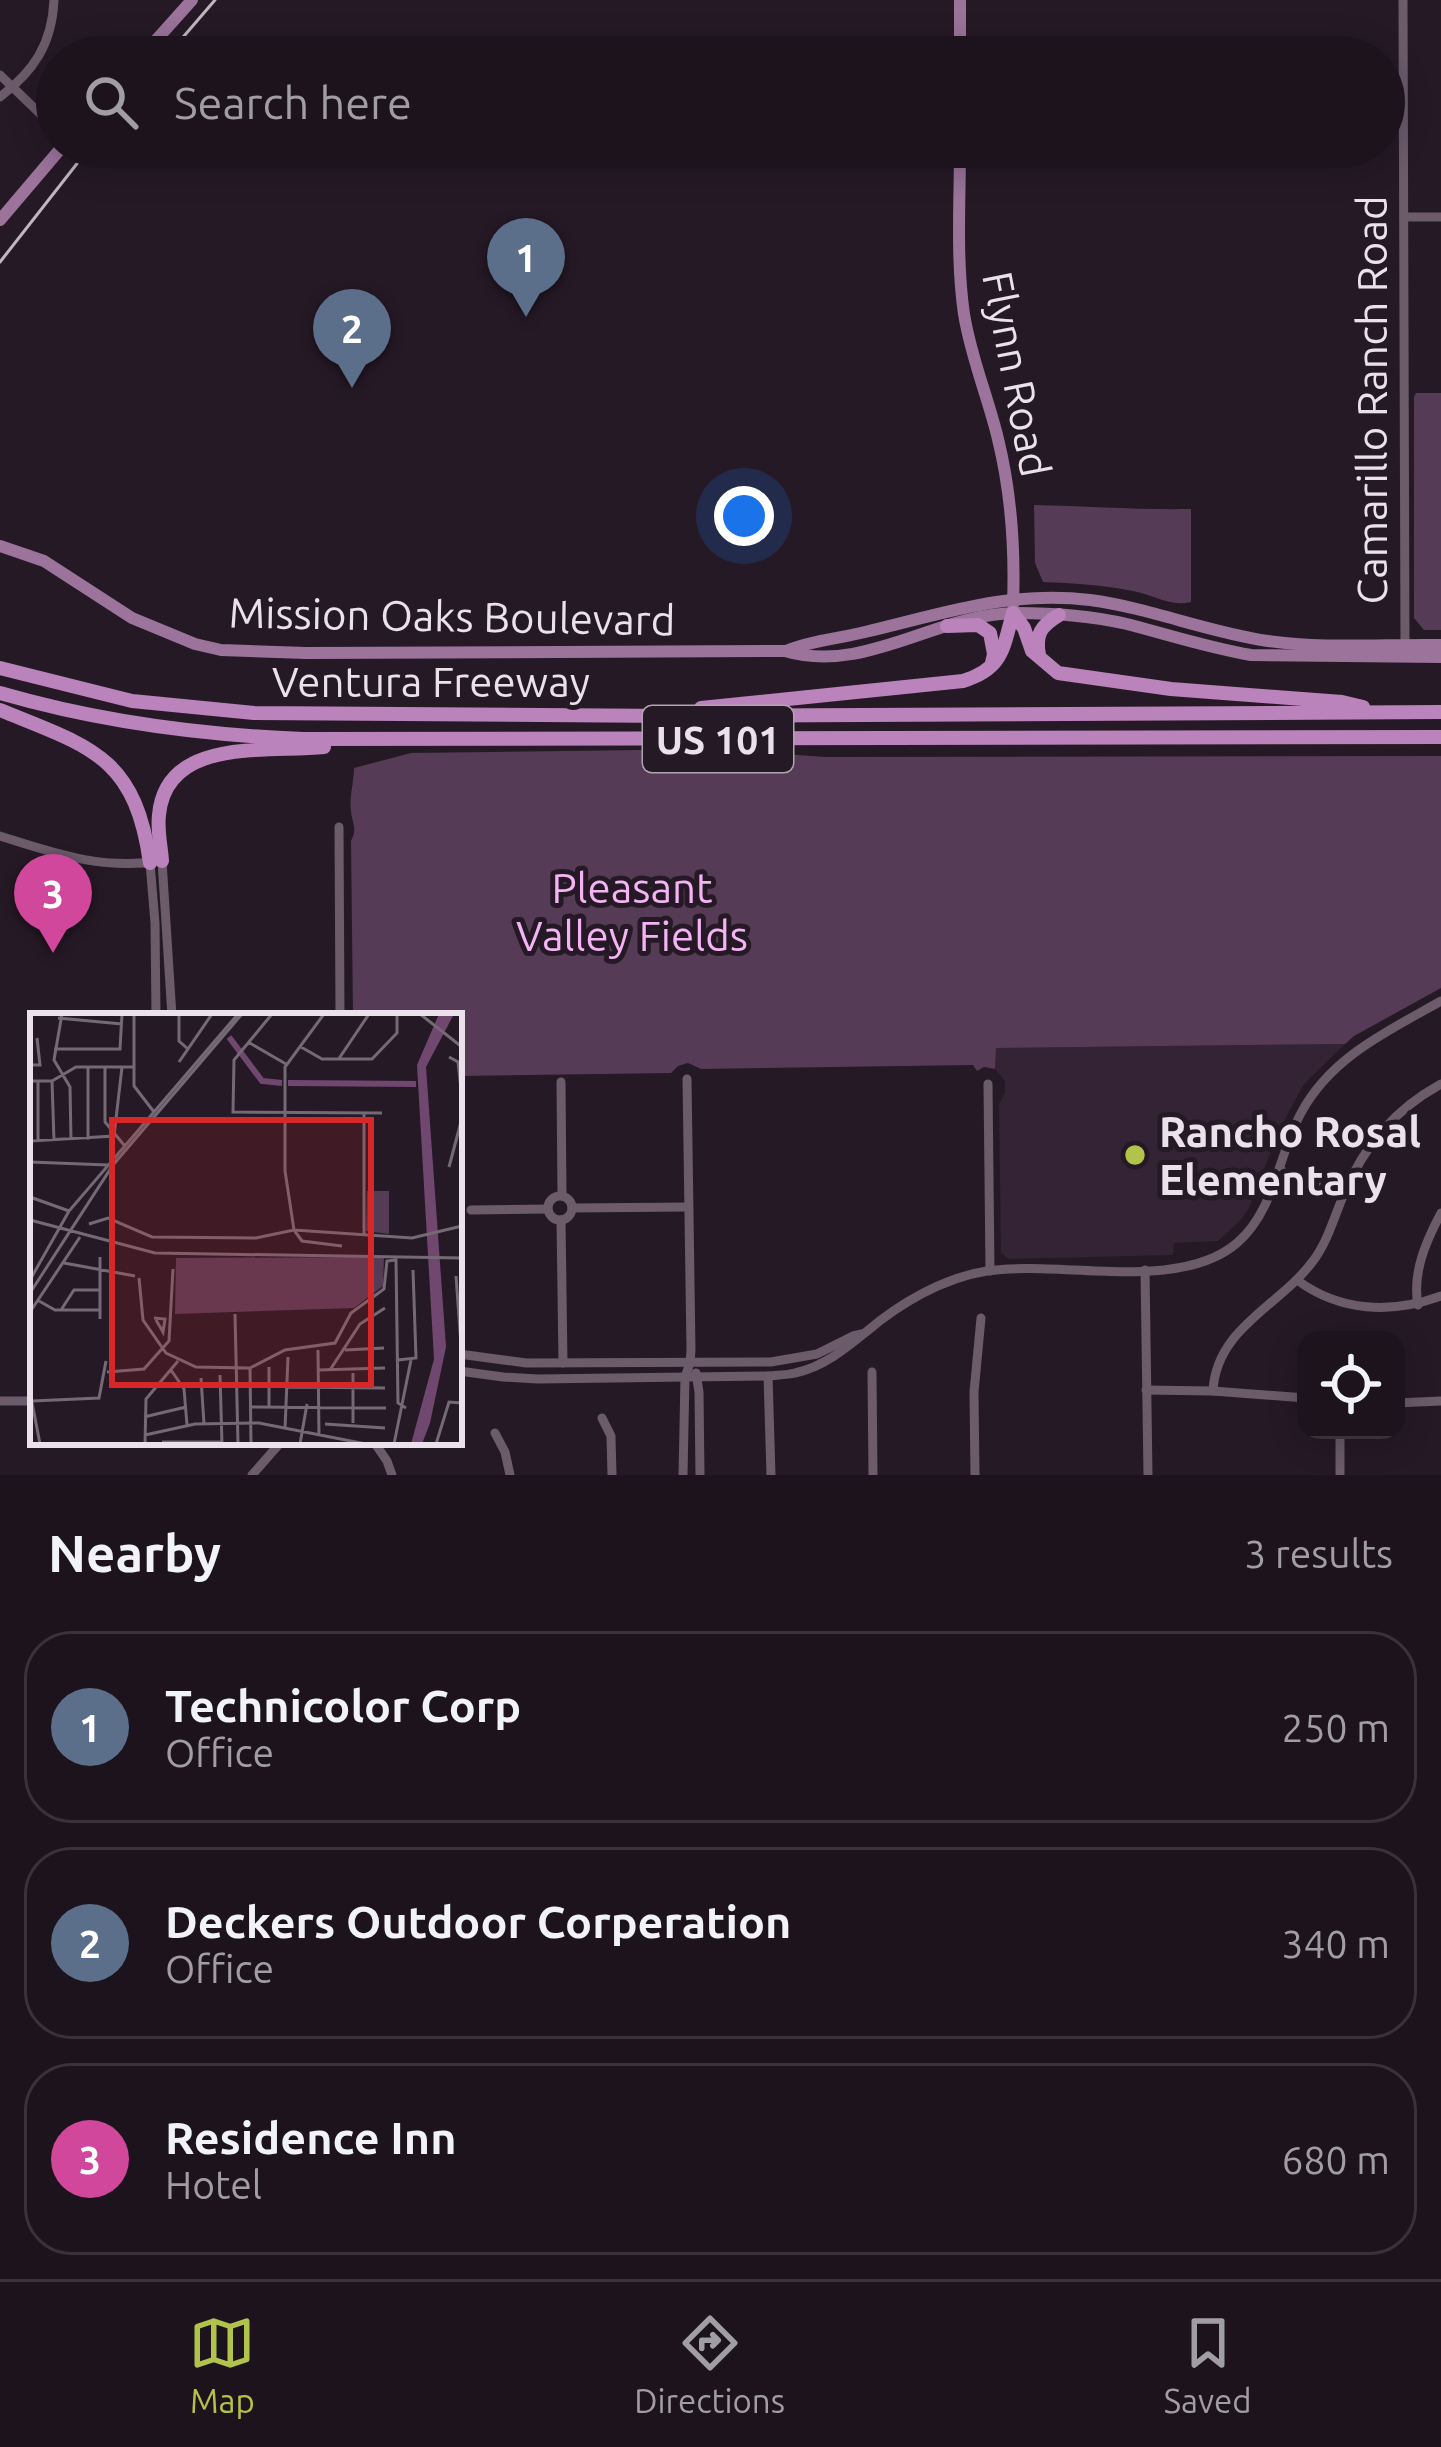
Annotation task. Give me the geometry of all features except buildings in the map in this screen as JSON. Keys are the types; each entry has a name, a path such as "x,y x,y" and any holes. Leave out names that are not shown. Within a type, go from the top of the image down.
{"highway":[{"path":"1013,606 1032,651 1058,673 1171,689 1342,702 1385,712"},
{"path":"625,716 963,681 991,668 1004,648 1013,606"},
{"path":"1040,660 1038,634 1059,615"},
{"path":"947,626 978,626 990,633 991,668"},
{"name":"Ventura Freeway","path":"0,668 132,701 254,713 1441,712"},
{"name":"Ventura Freeway","path":"0,693 79,714 182,731 303,740 1441,737"},
{"path":"0,710 78,743 120,776 140,810 156,862"},
{"path":"156,862 161,804 171,783 202,758 400,740"}],"main road":[{"path":"160,36 192,0"},
{"path":"960,0 960,36"},
{"path":"0,220 44,168"},
{"name":"Flynn Road","path":"960,168 964,312 1004,471 1013,606"},
{"name":"Mission Oaks Boulevard","path":"0,546 44,561 115,610 150,627 221,650 784,651 804,657 841,656 1013,606 1124,624 1252,655 1405,651 1441,645"},
{"name":"Mission Oaks Boulevard","path":"784,651 962,607 1090,600 1241,637 1441,657"}],"street":[{"path":"48,36 54,0"},
{"name":"Camarillo Ranch Road","path":"1403,0 1403,36"},
{"path":"0,97 36,62"},
{"path":"0,75 36,110"},
{"name":"Camarillo Ranch Road","path":"1404,168 1405,651"},
{"path":"1404,217 1441,218"},
{"path":"338,826 340,1013"},
{"path":"0,836 89,863 156,862"},
{"path":"156,862 156,1013"},
{"path":"156,862 172,1013"},
{"path":"462,1371 538,1378 797,1373 823,1362 922,1293 964,1276 990,1270 1145,1270 1202,1263 1239,1242 1255,1224 1299,1117 1330,1073 1356,1050 1441,1001"},
{"path":"683,1475 685,1377 690,1363 687,1079"},
{"path":"561,1082 562,1196"},
{"path":"988,1084 990,1270"},
{"path":"1213,1391 1222,1355 1238,1331 1297,1280 1325,1242 1359,1161 1378,1132 1441,1084"},
{"path":"1279,1170 1344,1195"},
{"path":"562,1196 572,1208 571,1215 562,1220 551,1216 548,1209 553,1198 562,1196"},
{"path":"572,1208 688,1207"},
{"path":"471,1210 548,1209"},
{"path":"1418,1305 1421,1258 1441,1213"},
{"path":"562,1220 563,1363"},
{"path":"1145,1270 1148,1475"},
{"path":"1297,1280 1334,1301 1365,1308 1418,1305 1441,1296"},
{"path":"975,1475 974,1392 981,1318"},
{"path":"462,1355 563,1363 771,1363 797,1360 862,1334"},
{"path":"690,1363 698,1377 700,1475"},
{"path":"872,1372 874,1475"},
{"path":"768,1376 770,1475"},
{"path":"1146,1390 1297,1397"},
{"path":"1405,1403 1441,1401"},
{"path":"602,1418 611,1436 612,1475"},
{"path":"495,1433 510,1475"},
{"path":"1340,1439 1340,1475"},
{"path":"257,1473 279,1445"},
{"path":"376,1445 392,1475"}],"shaded area":[{"name":"Rancho Rosal Elementary","path":"1345,1044 1304,1084 1280,1128 1249,1208 1218,1241 1174,1243 1173,1255 1009,1259 1001,1253 999,1104 1005,1081 995,1069 995,1048"}],"green space":[{"path":"1416,393 1441,393 1441,630 1424,630 1414,618"},
{"path":"1034,505 1191,509 1191,602 1169,602 1110,587 1043,582 1035,563"},
{"name":"Pleasant Valley Fields","path":"716,749 825,757 1441,756 1441,988 1345,1044 996,1048 995,1069 977,1071 973,1065 701,1069 688,1063 671,1073 462,1076 462,1013 353,1013 354,768 411,753"}],"railway":[{"path":"184,36 215,0"},
{"path":"0,262 74,168"}],"place":[{"name":"Technicolor Corp","path":"526,317"},
{"name":"Deckers Outdoor Corperation","path":"352,388"},
{"name":"Residence Inn","path":"53,953"},
{"name":"Rancho Rosal Elementary","path":"1135,1155"}]}
